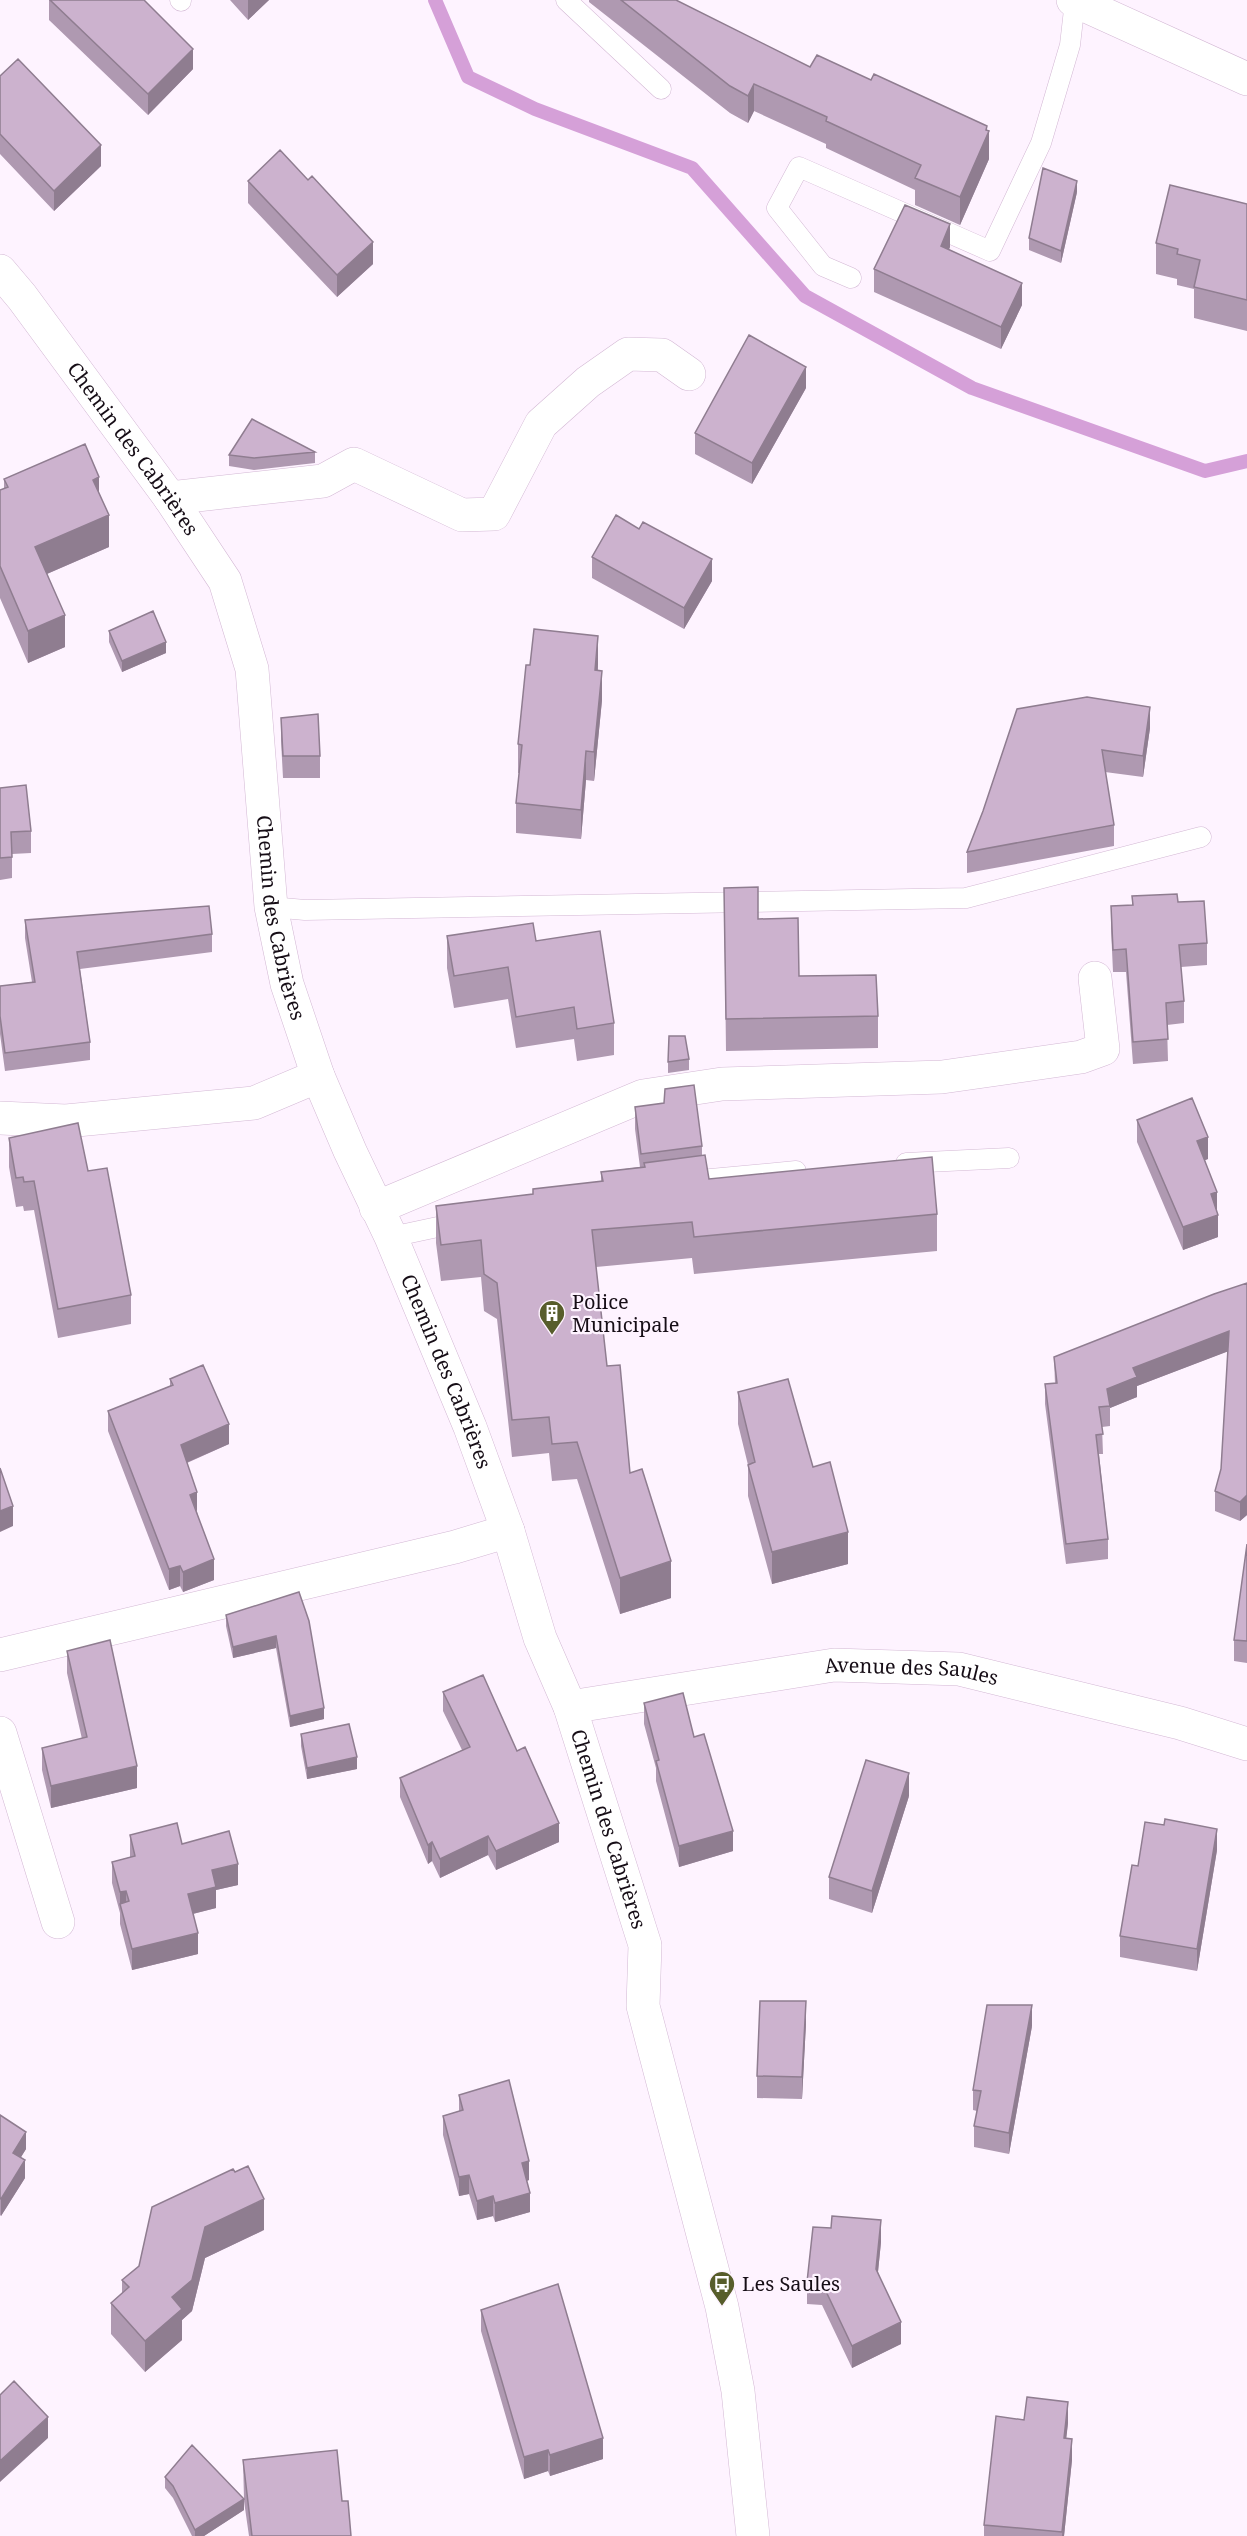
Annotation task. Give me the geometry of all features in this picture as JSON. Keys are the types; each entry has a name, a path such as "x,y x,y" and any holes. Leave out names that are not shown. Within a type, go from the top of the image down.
{"street":[{"path":"1074,0 1247,79"},
{"name":"Chemin des Cabrières","path":"0,271 170,498 225,581 252,669 271,906 287,984 318,1076 391,1238 470,1427 508,1531 540,1638 570,1707 645,1945 643,2006 722,2307 738,2391 753,2536"},
{"path":"170,498 323,481 354,464 462,515 494,514 541,424 588,382 628,354 662,355 689,374"},
{"path":"376,1208 643,1096 722,1084 942,1077 1081,1057 1103,1049 1095,978"},
{"path":"0,1118 66,1121 254,1103 318,1076"},
{"path":"0,1655 455,1546 508,1531"},
{"name":"Avenue des Saules","path":"570,1707 834,1665 959,1669 1180,1723 1247,1744"},
{"path":"0,1733 58,1922"}],"lane":[{"path":"566,0 661,89"},
{"path":"851,278 823,266 777,208 799,167 990,251 1041,143 1070,45 1074,0"},
{"path":"271,906 305,910 966,898 1201,837"},
{"path":"882,1165 1009,1158"},
{"path":"687,1182 814,1170"},
{"path":"391,1238 480,1218"}],"building":[{"path":"50,0 144,0 193,49 148,94"},
{"path":"621,0 676,0 810,67 817,55 871,80 874,74 987,126 986,130 989,131 960,197 915,178 921,165 826,121 827,117 754,84 748,96 730,86"},
{"path":"18,59 101,145 54,191 0,134 0,76"},
{"path":"280,150 308,180 312,176 373,242 337,275 248,181"},
{"path":"1043,168 1077,181 1061,251 1029,238"},
{"path":"1170,185 1247,204 1247,300 1194,287 1200,260 1177,254 1178,249 1156,243"},
{"path":"905,205 950,224 941,246 1022,283 1001,327 874,269"},
{"path":"749,335 806,367 752,463 695,433"},
{"path":"252,419 315,452 254,458 229,455"},
{"path":"85,444 99,477 93,480 109,515 35,547 65,615 28,631 0,566 0,490 8,487 4,479"},
{"path":"616,515 639,529 643,522 712,559 684,608 592,557"},
{"path":"153,611 166,642 122,661 109,631"},
{"path":"534,629 598,636 595,670 602,671 594,752 586,751 581,810 516,803 522,745 518,744 526,665 530,665"},
{"path":"1087,697 1150,707 1143,756 1102,750 1114,825 967,852 1017,709"},
{"path":"318,714 320,756 283,756 281,718"},
{"path":"26,785 31,831 11,832 12,857 0,858 0,788"},
{"path":"758,887 758,919 798,918 799,976 876,975 878,1016 726,1019 724,888"},
{"path":"1177,894 1178,902 1204,901 1207,943 1179,945 1184,1001 1166,1003 1168,1039 1133,1042 1126,949 1113,950 1111,906 1133,905 1132,896"},
{"path":"209,906 212,934 77,952 90,1042 5,1053 0,1016 0,986 35,982 25,920"},
{"path":"533,923 536,941 600,931 614,1023 577,1029 574,1007 516,1017 508,967 454,976 447,936"},
{"path":"669,1036 685,1036 689,1059 668,1062"},
{"path":"694,1085 702,1146 641,1154 635,1107 664,1103 665,1089"},
{"path":"1192,1098 1208,1137 1197,1141 1217,1192 1211,1194 1218,1215 1183,1227 1137,1120"},
{"path":"78,1123 88,1171 107,1168 131,1295 58,1309 34,1181 24,1182 23,1177 16,1178 9,1138"},
{"path":"705,1155 709,1179 932,1157 937,1214 694,1237 692,1222 592,1230 607,1366 620,1365 630,1473 642,1469 671,1561 620,1578 577,1442 552,1444 549,1417 512,1420 497,1283 484,1274 481,1240 441,1245 436,1206 533,1194 533,1189 603,1181 601,1172 645,1167 644,1163"},
{"path":"1247,1283 1247,1495 1240,1502 1215,1491 1221,1469 1229,1331 1133,1368 1137,1377 1107,1389 1110,1406 1099,1407 1103,1434 1096,1435 1108,1539 1066,1544 1045,1384 1057,1383 1054,1357"},
{"path":"203,1365 229,1424 181,1445 197,1492 190,1495 214,1559 183,1572 180,1566 169,1569 108,1411 173,1385 170,1379"},
{"path":"788,1379 813,1467 830,1462 848,1532 772,1552 748,1465 755,1462 738,1392"},
{"path":"0,1468 13,1506 0,1511"},
{"path":"1247,1544 1247,1641 1234,1640"},
{"path":"299,1592 309,1621 324,1708 290,1716 276,1636 233,1647 226,1615"},
{"path":"110,1640 137,1766 51,1786 42,1748 87,1737 67,1651"},
{"path":"483,1675 517,1751 525,1747 559,1823 496,1851 488,1836 440,1859 432,1842 428,1845 400,1778 470,1747 443,1692"},
{"path":"683,1693 694,1737 704,1734 733,1831 679,1846 656,1761 659,1760 644,1703"},
{"path":"349,1724 357,1757 307,1768 301,1734"},
{"path":"866,1760 909,1773 872,1891 829,1877"},
{"path":"1165,1819 1217,1829 1197,1949 1120,1936 1132,1865 1138,1866 1145,1822 1164,1825"},
{"path":"177,1823 182,1844 229,1831 238,1864 212,1870 216,1887 188,1894 198,1933 132,1949 120,1904 129,1901 126,1891 120,1892 112,1862 135,1856 130,1835"},
{"path":"760,2001 806,2001 802,2077 757,2076"},
{"path":"987,2005 1032,2005 1009,2133 974,2126 981,2091 973,2090"},
{"path":"509,2080 529,2161 522,2163 530,2193 495,2203 493,2196 477,2201 469,2175 459,2177 443,2116 463,2110 459,2095"},
{"path":"0,2115 26,2132 13,2153 25,2160 1,2199 0,2198"},
{"path":"248,2166 264,2199 205,2227 192,2280 172,2297 182,2309 145,2341 111,2303 129,2287 122,2280 139,2266 152,2207 233,2169 235,2172"},
{"path":"832,2216 881,2220 876,2269 901,2322 852,2346 822,2283 807,2282 813,2227 831,2228"},
{"path":"558,2284 603,2438 550,2455 548,2450 524,2457 481,2310"},
{"path":"14,2381 48,2417 0,2461 0,2395"},
{"path":"1027,2397 1068,2402 1064,2438 1072,2439 1062,2532 984,2525 996,2416 1024,2420"},
{"path":"192,2445 244,2499 195,2530 173,2486 165,2477"},
{"path":"337,2450 342,2501 348,2501 351,2536 252,2536 243,2460"}],"waterway":[{"path":"435,0 468,77 535,109 692,168 805,296 972,388 1205,471 1247,461"}],"place":[{"name":"Police Municipale","path":"552,1336"},
{"name":"Les Saules","path":"722,2307"}]}
